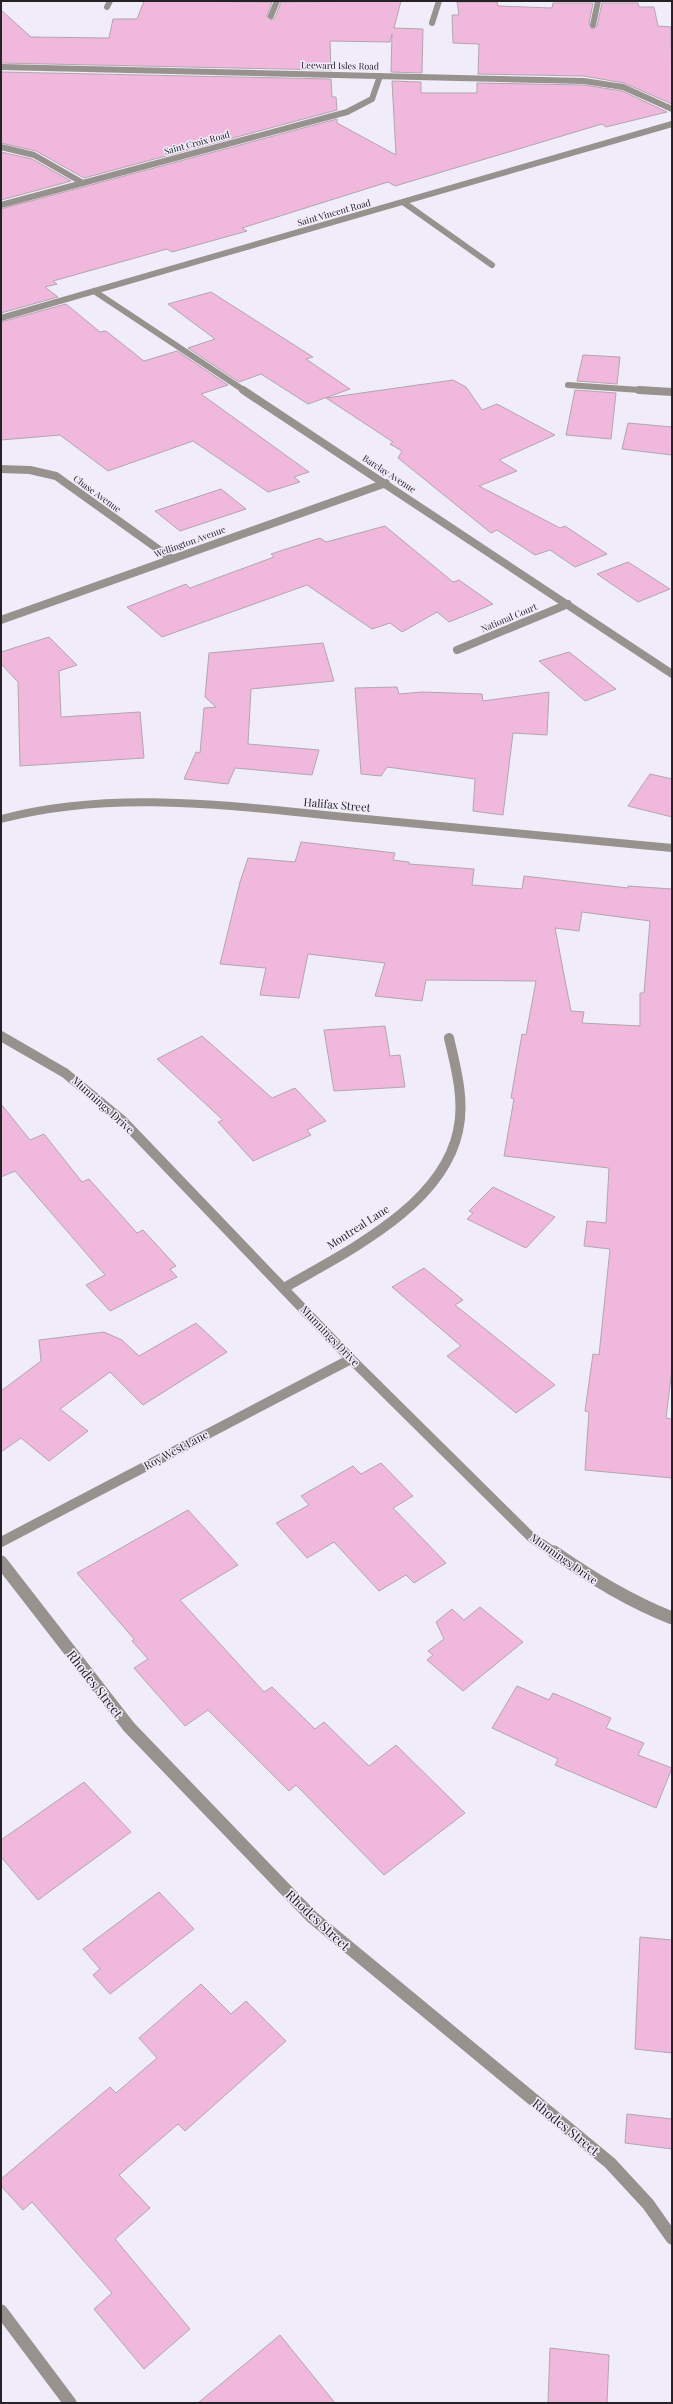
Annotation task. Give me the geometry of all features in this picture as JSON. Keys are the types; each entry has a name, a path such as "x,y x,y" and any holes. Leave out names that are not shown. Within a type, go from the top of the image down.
{"street":[{"path":"107,7 110,1"},
{"path":"271,16 277,1"},
{"path":"432,23 439,1"},
{"path":"593,26 598,1"},
{"name":"Leeward Isles Road","path":"1,67 598,82 633,90 672,109"},
{"name":"Saint Croix Road","path":"1,205 347,112 372,99 377,90 380,76"},
{"name":"Saint Vincent Road","path":"1,318 672,124"},
{"path":"1,147 23,150 45,157 83,183"},
{"path":"403,202 492,265"},
{"name":"Barclay Avenue","path":"94,291 386,483 672,674"},
{"path":"568,385 672,392"},
{"name":"Chase Avenue","path":"1,469 30,470 56,476 172,559"},
{"name":"Wellington Avenue","path":"1,620 386,483"},
{"name":"National Court","path":"457,650 568,604"},
{"name":"Halifax Street","path":"1,819 44,809 86,803 159,802 210,804 672,848"},
{"name":"Munnings Drive","path":"1,1036 61,1068 88,1089 122,1120 351,1358 531,1537 599,1584 646,1608 672,1618"},
{"name":"Montreal Lane","path":"284,1288 392,1223 427,1189 448,1159 458,1132 460,1102 457,1071 449,1038"},
{"name":"Roy West Lane","path":"1,1542 351,1358"},
{"name":"Rhodes Street","path":"1,1562 129,1727 312,1917 628,2179 657,2213 672,2238"},
{"path":"1,2311 70,2403"}],"building":[{"path":"144,1 272,2 267,16 271,20 275,18 281,2 401,1 394,28 423,29 422,73 391,72 392,34 390,42 330,41 331,70 1,63 1,10 31,37 109,38 113,19 137,19"},
{"path":"457,2 497,2 498,6 552,8 553,3 593,3 589,24 592,29 597,26 602,3 638,3 639,7 654,7 658,26 671,27 672,104 624,83 584,76 478,74 479,44 453,43 452,15 459,15"},
{"path":"1,72 331,79 332,97 336,97 337,110 84,178 36,151 1,143"},
{"path":"392,81 421,82 421,93 477,93 477,83 584,85 622,91 667,112 606,127 602,124 395,186 388,182 242,228 247,231 172,252 167,249 53,281 57,284 45,287 58,297 1,313 1,209 337,119 337,123 396,155"},
{"path":"1,152 32,159 71,181 1,200"},
{"path":"211,292 313,357 306,359 350,389 308,404 261,374 239,382 188,348 215,339 168,304"},
{"path":"66,304 100,332 106,331 144,361 177,351 228,385 201,394 309,472 294,477 300,482 268,492 193,441 108,471 60,435 1,440 1,322"},
{"path":"583,355 620,357 617,384 577,381"},
{"path":"453,380 466,387 482,410 497,404 555,435 499,460 517,471 479,486 560,528 565,526 607,554 575,567 550,550 535,555 497,530 491,533 398,458 402,451 390,444 393,442 326,398"},
{"path":"575,390 616,393 611,439 566,435"},
{"path":"628,423 672,427 672,455 622,449"},
{"path":"221,489 246,509 180,531 155,511"},
{"path":"385,526 453,582 459,580 493,604 449,622 437,612 402,632 390,623 372,629 307,585 162,637 127,607 186,584 190,588 274,557 271,554 320,538 326,542"},
{"path":"628,562 670,589 638,602 597,574"},
{"path":"49,637 77,665 59,671 61,717 140,712 144,758 20,766 18,682 1,664 1,652"},
{"path":"323,643 334,681 251,689 248,744 319,750 312,775 235,768 228,784 184,779 196,752 200,753 204,708 216,707 205,697 209,653"},
{"path":"569,652 616,689 585,701 539,661"},
{"path":"397,687 399,694 422,692 482,694 483,701 549,692 547,735 513,733 503,815 473,811 475,779 387,767 381,776 361,774 355,688"},
{"path":"650,774 672,779 672,817 628,806"},
{"path":"301,842 395,853 393,860 409,862 409,864 474,869 472,885 522,889 524,876 628,888 628,886 672,889 672,1369 666,1418 672,1419 672,1478 585,1470 589,1412 585,1411 593,1354 599,1355 610,1249 584,1246 587,1221 606,1223 609,1168 504,1156 514,1099 511,1098 522,1034 526,1035 536,981 426,980 422,1001 375,996 385,963 308,954 299,998 260,995 266,968 220,964 240,882 248,858 295,862","holes":["582,912 650,921 644,993 640,993 640,1026 582,1023 584,1012 571,1011 555,928 579,931"]},
{"path":"385,1026 390,1056 400,1055 405,1087 334,1091 324,1030"},
{"path":"202,1036 272,1098 295,1088 326,1121 307,1130 311,1135 253,1161 218,1122 223,1120 157,1059"},
{"path":"1,1104 30,1140 44,1134 82,1182 89,1179 137,1233 143,1230 176,1266 170,1269 177,1277 110,1311 86,1285 105,1275 15,1171 1,1177"},
{"path":"493,1187 555,1217 526,1248 467,1219 473,1213 469,1211"},
{"path":"424,1268 463,1300 455,1305 555,1385 516,1413 447,1356 461,1346 392,1287"},
{"path":"196,1323 227,1352 143,1405 110,1372 60,1409 88,1431 49,1461 21,1438 1,1452 1,1391 41,1361 39,1340 104,1332 122,1340 139,1356"},
{"path":"381,1463 413,1496 393,1508 446,1563 414,1583 406,1575 379,1591 334,1542 307,1558 276,1523 309,1505 301,1496 353,1466 361,1474"},
{"path":"188,1510 238,1565 180,1600 264,1692 272,1687 315,1729 324,1722 369,1766 396,1745 465,1813 384,1875 296,1785 289,1791 208,1710 185,1726 134,1668 148,1659 132,1641 134,1639 77,1573"},
{"path":"480,1607 523,1642 463,1691 427,1660 433,1655 428,1651 444,1639 436,1622 452,1609 464,1620"},
{"path":"517,1686 549,1700 553,1693 611,1718 606,1728 644,1743 638,1755 672,1768 656,1808 555,1765 558,1759 492,1728"},
{"path":"84,1782 131,1832 38,1900 1,1857 1,1840"},
{"path":"159,1892 194,1929 110,1994 93,1975 100,1969 83,1949"},
{"path":"640,1937 672,1940 672,2053 635,2049"},
{"path":"201,1984 231,2014 246,2001 286,2041 185,2131 178,2124 119,2175 150,2208 115,2239 190,2329 144,2369 94,2309 112,2293 32,2202 23,2210 1,2186 1,2179 110,2087 116,2093 157,2058 139,2038"},
{"path":"627,2114 672,2119 672,2149 625,2143"},
{"path":"280,2335 335,2403 198,2403"},
{"path":"550,2348 609,2355 607,2403 548,2403"}]}
